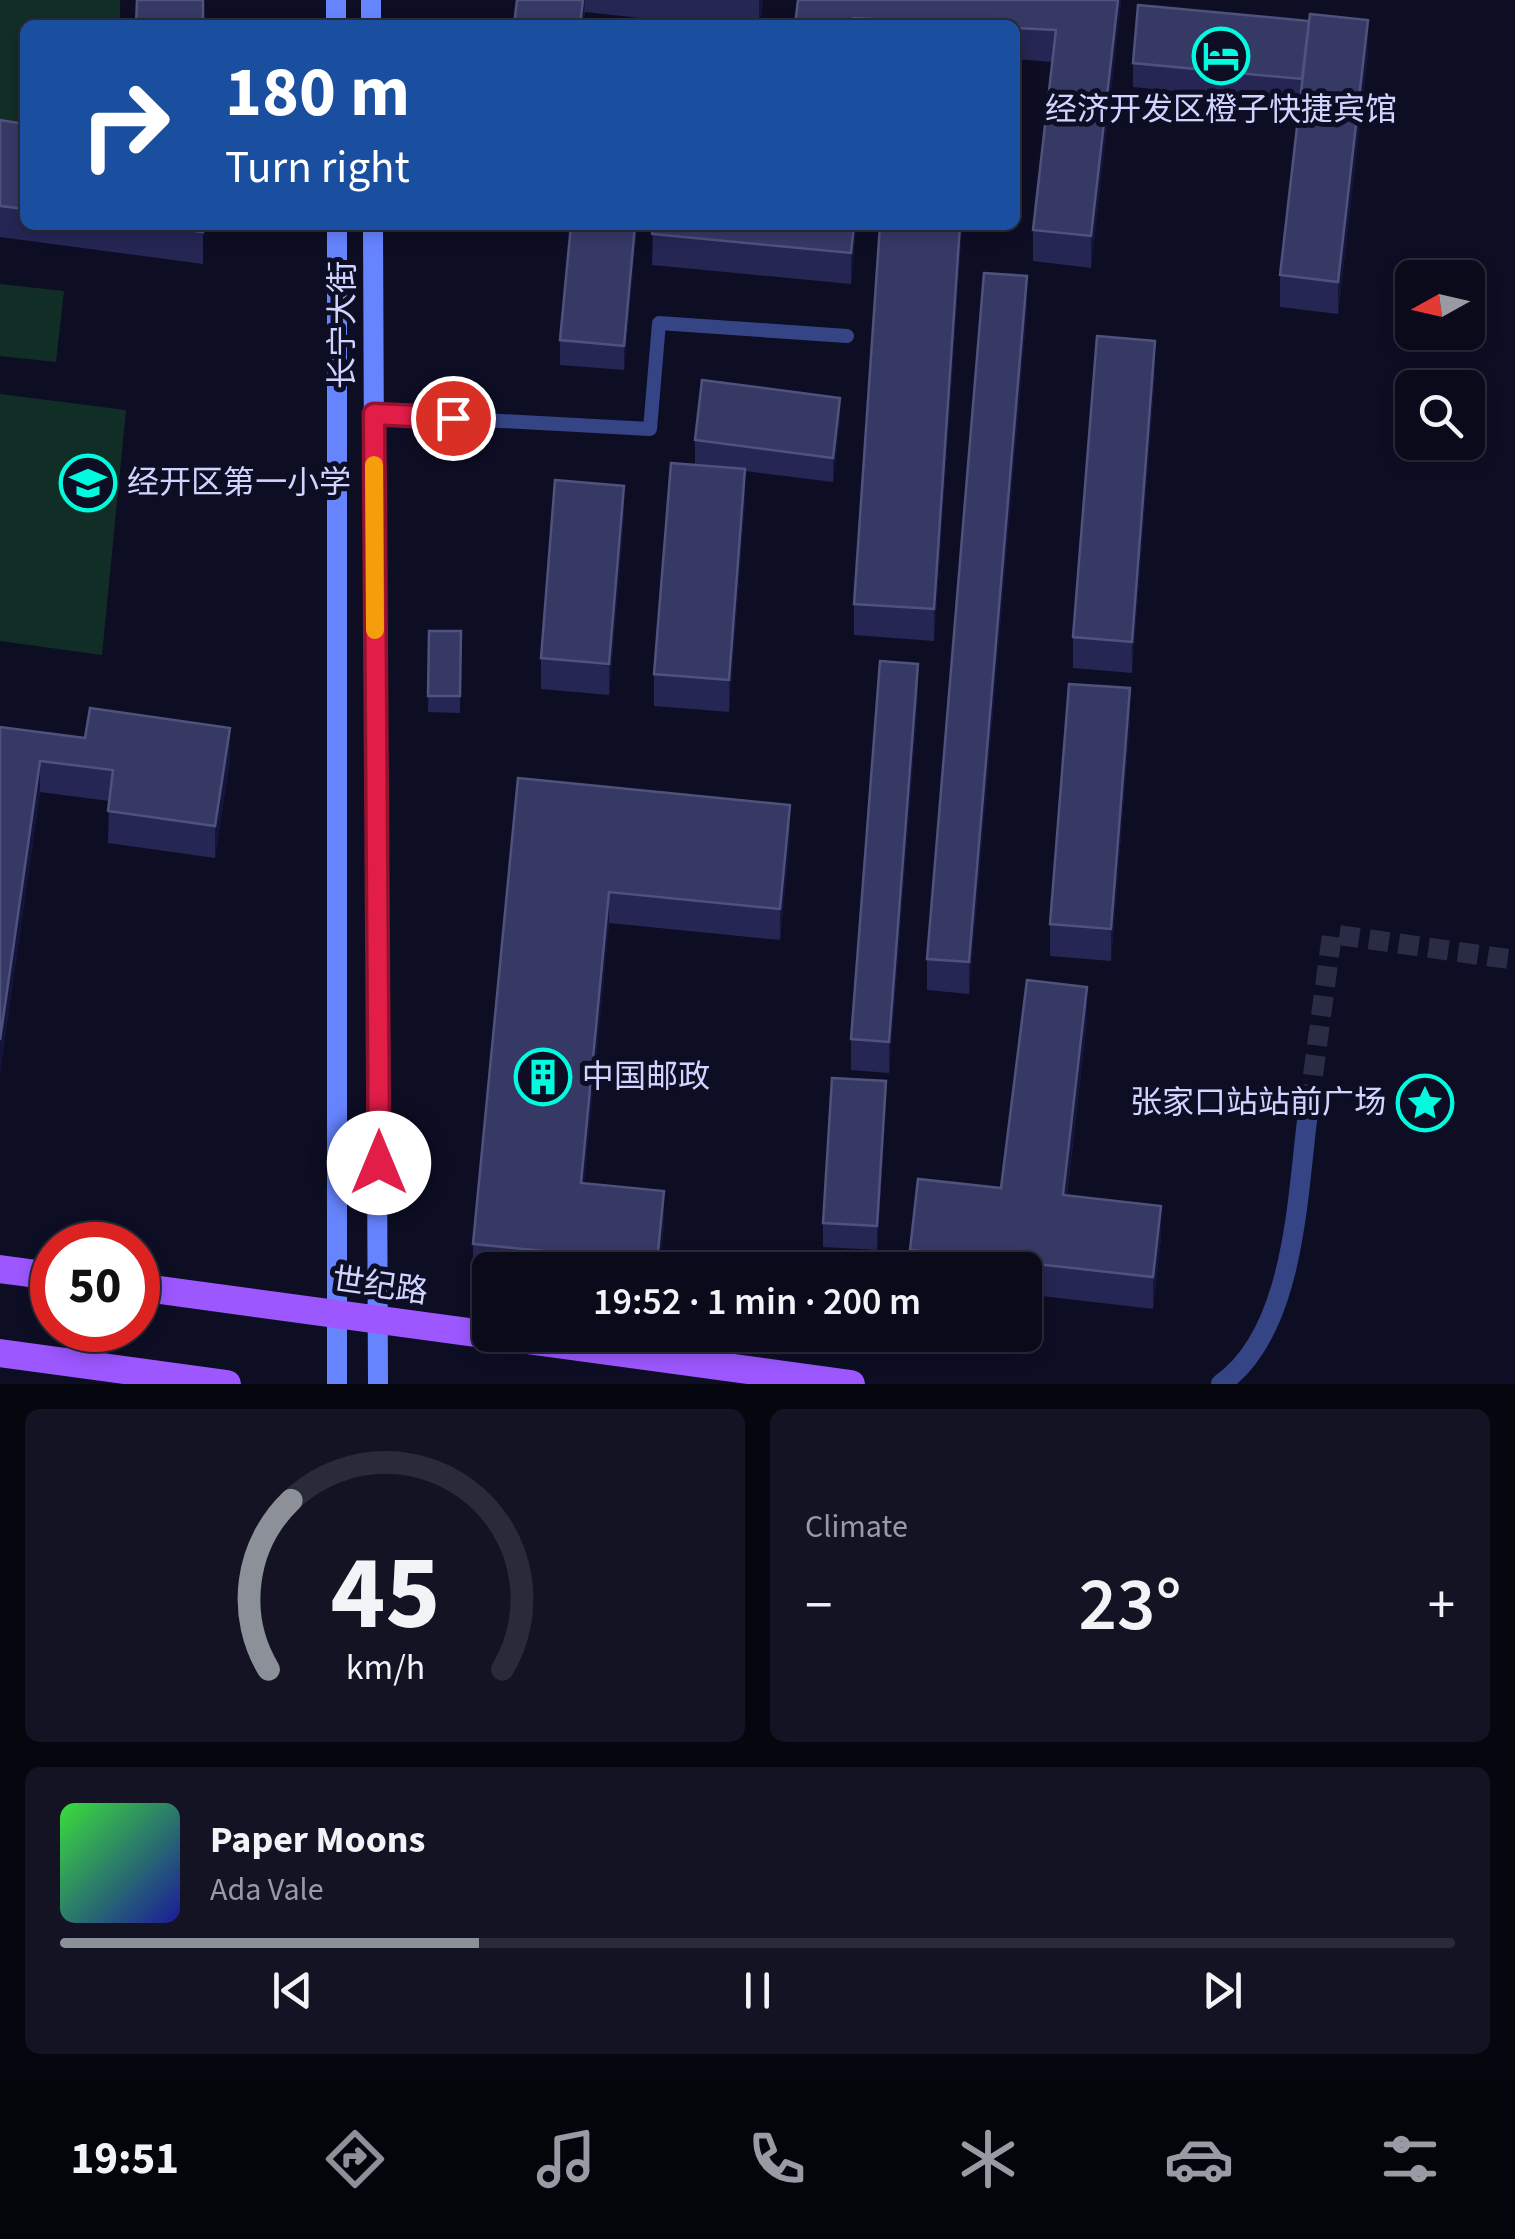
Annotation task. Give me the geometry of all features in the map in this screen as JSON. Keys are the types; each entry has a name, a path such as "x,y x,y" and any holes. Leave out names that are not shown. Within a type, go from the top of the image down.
{"main road":[{"name":"长宁大街","path":"337,230 337,1384"},
{"name":"长宁大街","path":"373,230 378,1384"},
{"path":"0,1269 30,1273"},
{"name":"世纪路","path":"160,1290 851,1384"},
{"path":"0,1353 110,1377 227,1384"}],"street":[{"path":"1220,1384 1234,1374 1264,1334 1285,1276 1309,1105"}],"lane":[{"path":"374,414 650,430 659,323 846,336"}],"green space":[{"path":"0,0 120,0 120,20 20,20 20,135 0,132"},
{"path":"0,284 64,291 56,362 0,356"},
{"path":"0,394 126,410 102,655 0,641"}],"building":[{"path":"137,0 203,0 203,20 136,20"},
{"path":"517,0 583,0 581,20 515,20"},
{"path":"798,0 1118,0 1091,236 1033,230 1056,30 1020,28 1020,20 796,20"},
{"path":"1138,5 1309,21 1302,79 1133,63"},
{"path":"1310,14 1368,20 1338,282 1280,275"},
{"path":"0,120 20,123 20,208 0,206"},
{"path":"571,230 635,230 624,346 560,340"},
{"path":"652,230 853,230 851,253 652,234"},
{"path":"880,230 960,230 934,609 854,604"},
{"path":"984,273 1027,276 969,962 927,959"},
{"path":"1097,336 1155,341 1132,642 1073,637"},
{"path":"702,380 840,398 833,458 695,440"},
{"path":"671,463 745,469 729,680 654,674"},
{"path":"555,480 624,486 609,664 541,658"},
{"path":"429,631 461,631 460,696 428,696"},
{"path":"880,661 918,664 889,1042 851,1039"},
{"path":"1069,684 1130,688 1111,929 1050,924"},
{"path":"90,708 230,728 215,826 108,811 113,770 40,761 0,1040 0,727 85,738"},
{"name":"中国邮政","path":"518,778 790,805 780,909 609,892 581,1183 664,1191 658,1252 555,1252 473,1244"},
{"path":"1027,980 1087,987 1063,1195 1161,1206 1153,1277 1042,1265 1042,1252 910,1250 918,1179 1001,1188"},
{"path":"832,1078 886,1081 877,1226 823,1223"}],"tunnel":[{"path":"1309,1105 1332,934 1515,960"}],"slow traffic":[{"path":"374,465 375,630"}],"place":[{"name":"经济开发区橙子快捷宾馆","path":"1221,56"},
{"name":"经开区第一小学","path":"88,483"},
{"name":"中国邮政","path":"543,1077"},
{"name":"张家口站站前广场","path":"1425,1103"}],"route":[{"path":"379,1163 374,414 453,418"}]}
